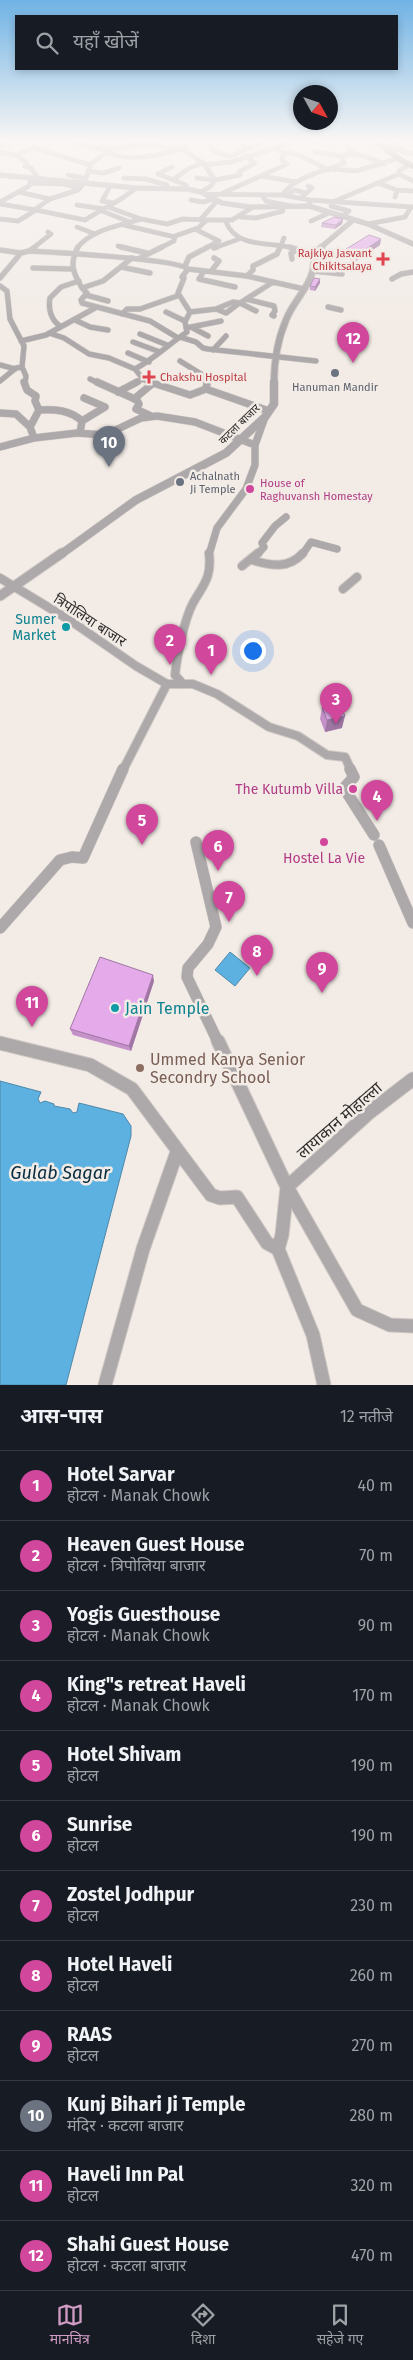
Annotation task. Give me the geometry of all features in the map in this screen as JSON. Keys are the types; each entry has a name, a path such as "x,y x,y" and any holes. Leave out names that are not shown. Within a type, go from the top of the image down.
{"street":[{"path":"20,205 68,218 85,220 111,205"},
{"path":"0,219 18,221 42,205"},
{"path":"84,205 167,224 183,219 226,222 241,217 252,209 302,207 307,205"},
{"path":"200,220 204,212 213,205"},
{"path":"234,205 266,215"},
{"path":"286,205 302,207"},
{"path":"313,205 329,213 368,224 413,244"},
{"path":"362,205 412,207"},
{"path":"331,206 350,211 341,217"},
{"path":"405,217 412,207"},
{"path":"79,210 103,210 131,222"},
{"path":"241,217 252,218 283,212"},
{"path":"312,221 329,213"},
{"path":"368,224 379,220 411,218"},
{"path":"86,295 87,293 82,288 72,269 72,254 78,246 95,234 120,224 141,219"},
{"path":"120,224 175,237 195,229 206,220"},
{"path":"226,222 235,237 239,239 253,243 280,244 313,254 352,221"},
{"path":"77,227 95,234"},
{"path":"122,314 127,309 140,309 177,296 189,257 218,241 208,238 209,236 195,229"},
{"path":"30,252 51,234 48,232"},
{"path":"82,288 93,286 135,259 174,241 175,237"},
{"path":"248,276 253,270 253,266 277,254 284,238"},
{"path":"196,253 239,239"},
{"path":"118,246 147,253"},
{"path":"0,250 21,253 72,254 135,259 248,276 304,289"},
{"path":"292,260 291,253 297,250"},
{"path":"0,278 21,253"},
{"name":"कटला बाजार","path":"0,596 58,556 115,513 226,453 267,414 274,404 274,357 286,318 313,271 316,263 313,254"},
{"path":"212,270 220,261 214,258"},
{"path":"121,267 150,273"},
{"path":"33,268 72,269"},
{"path":"204,270 198,280 235,287"},
{"path":"313,271 342,274"},
{"path":"392,279 401,274 413,272"},
{"path":"60,326 54,322 50,310 52,294 57,288 79,281"},
{"path":"190,312 216,309 226,313 238,303 273,282"},
{"path":"0,286 7,291 8,319 24,346 19,368 0,381"},
{"path":"21,341 50,333 110,300 86,295"},
{"path":"86,295 80,301 98,308 155,323 179,337 196,342 203,348 316,362"},
{"path":"177,296 190,312"},
{"path":"246,299 274,306 275,311 272,315 274,316"},
{"path":"238,303 256,311"},
{"path":"328,307 341,310"},
{"path":"166,312 185,321 189,327 199,333 208,336"},
{"path":"185,321 190,312"},
{"path":"75,320 90,327 108,330"},
{"path":"189,327 205,325 212,321 221,321"},
{"path":"205,325 212,328"},
{"path":"135,369 149,362 167,345 187,332 189,327"},
{"path":"50,333 64,338 89,354 109,358 135,369 143,379 152,384 190,396 206,390 267,414 256,445 255,465 250,480 244,492 217,528 209,552 212,568 202,592 193,604 177,656 175,675 183,684"},
{"path":"140,334 167,345"},
{"path":"213,350 226,336"},
{"path":"133,342 160,352"},
{"path":"128,353 149,362"},
{"path":"180,361 197,370 206,379 208,386 206,390"},
{"path":"0,365 19,368 26,376 24,382 27,390 36,396 35,400 39,410 30,428"},
{"path":"90,379 139,402 136,409 151,416 195,422 256,445"},
{"path":"118,392 143,379"},
{"path":"134,399 152,384"},
{"path":"80,433 82,421 104,408 84,398"},
{"path":"39,410 61,410 82,421"},
{"path":"0,413 17,415 30,428 34,438"},
{"path":"0,447 34,438 80,433 105,435 133,421 151,416"},
{"path":"242,566 252,560 264,546 262,543 273,528 286,517"},
{"path":"252,560 271,566 291,562 300,557 311,542 337,549"},
{"path":"343,589 358,577"},
{"name":"त्रिपोलिया बाजार","path":"0,578 71,621 136,666 167,684"},
{"path":"0,928 60,860 72,857 84,858 125,765 167,684 193,684 217,694 269,727 298,736 327,755 345,757 354,777 344,788 376,840 413,923"},
{"path":"196,842 211,899 216,927 208,944 188,968 187,977 287,1187 357,1310 390,1325 413,1326"},
{"path":"0,1042 90,1065 132,1089 177,1152 211,1195 220,1198 236,1197 268,1243 278,1249 313,1335 324,1385"},
{"name":"लायाकान मोहाल्ला","path":"287,1187 370,1112 413,1079"},
{"path":"105,1385 143,1249 177,1152"},
{"path":"278,1249 282,1235 287,1187"}],"water":[{"path":"230,952 250,968 235,986 215,970"},
{"name":"Gulab Sagar","path":"0,1081 41,1092 38,1099 40,1103 45,1101 54,1104 54,1106 70,1109 73,1113 77,1112 79,1103 123,1114 131,1126 131,1136 66,1385 0,1385"}],"building":[{"path":"334,217 343,219 336,225 322,223"},
{"path":"369,235 381,239 357,255 343,251"},
{"path":"314,278 320,279 315,287 310,286"},
{"path":"340,704 345,716 327,720 322,707"},
{"name":"Jain Temple","path":"100,957 153,975 129,1046 70,1029"}],"place":[{"name":"Rajkiya Jasvant Chikitsalaya","path":"383,259"},
{"name":"Shahi Guest House","path":"353,363"},
{"name":"Hanuman Mandir","path":"335,373"},
{"name":"Chakshu Hospital","path":"149,377"},
{"name":"Kunj Bihari Ji Temple","path":"109,467"},
{"name":"Achalnath Ji Temple","path":"180,482"},
{"name":"House of Raghuvansh Homestay","path":"250,489"},
{"name":"Sumer Market","path":"66,627"},
{"name":"Heaven Guest House","path":"170,665"},
{"name":"Hotel Sarvar","path":"211,675"},
{"name":"Yogis Guesthouse","path":"336,724"},
{"name":"The Kutumb Villa","path":"353,789"},
{"name":"King\"s retreat Haveli","path":"377,821"},
{"name":"Hostel La Vie","path":"324,842"},
{"name":"Hotel Shivam","path":"142,845"},
{"name":"Sunrise","path":"218,871"},
{"name":"Zostel Jodhpur","path":"229,922"},
{"name":"Hotel Haveli","path":"257,976"},
{"name":"RAAS","path":"322,993"},
{"name":"Jain Temple","path":"115,1008"},
{"name":"Haveli Inn Pal","path":"32,1027"},
{"name":"Ummed Kanya Senior Secondry School","path":"140,1068"}]}
